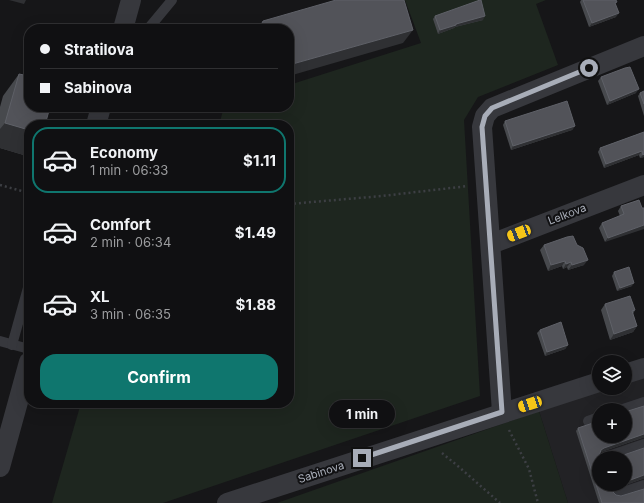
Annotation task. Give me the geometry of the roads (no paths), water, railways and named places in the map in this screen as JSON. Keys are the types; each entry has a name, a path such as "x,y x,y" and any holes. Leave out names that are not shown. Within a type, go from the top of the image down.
{"street":[{"path":"124,24 131,0"},
{"path":"502,412 491,244 485,184 482,127 485,116 492,108 644,46"},
{"name":"Lelkova","path":"491,244 644,185"},
{"path":"632,372 644,368"},
{"path":"0,467 24,380"},
{"name":"Sabinova","path":"227,503 422,438 592,384"}],"lane":[{"path":"152,24 172,0"},
{"path":"12,345 24,302"},
{"path":"0,341 24,348"},
{"path":"632,406 644,402"},
{"path":"588,421 592,420"},
{"path":"623,451 644,444"},
{"path":"617,494 644,485"}]}
